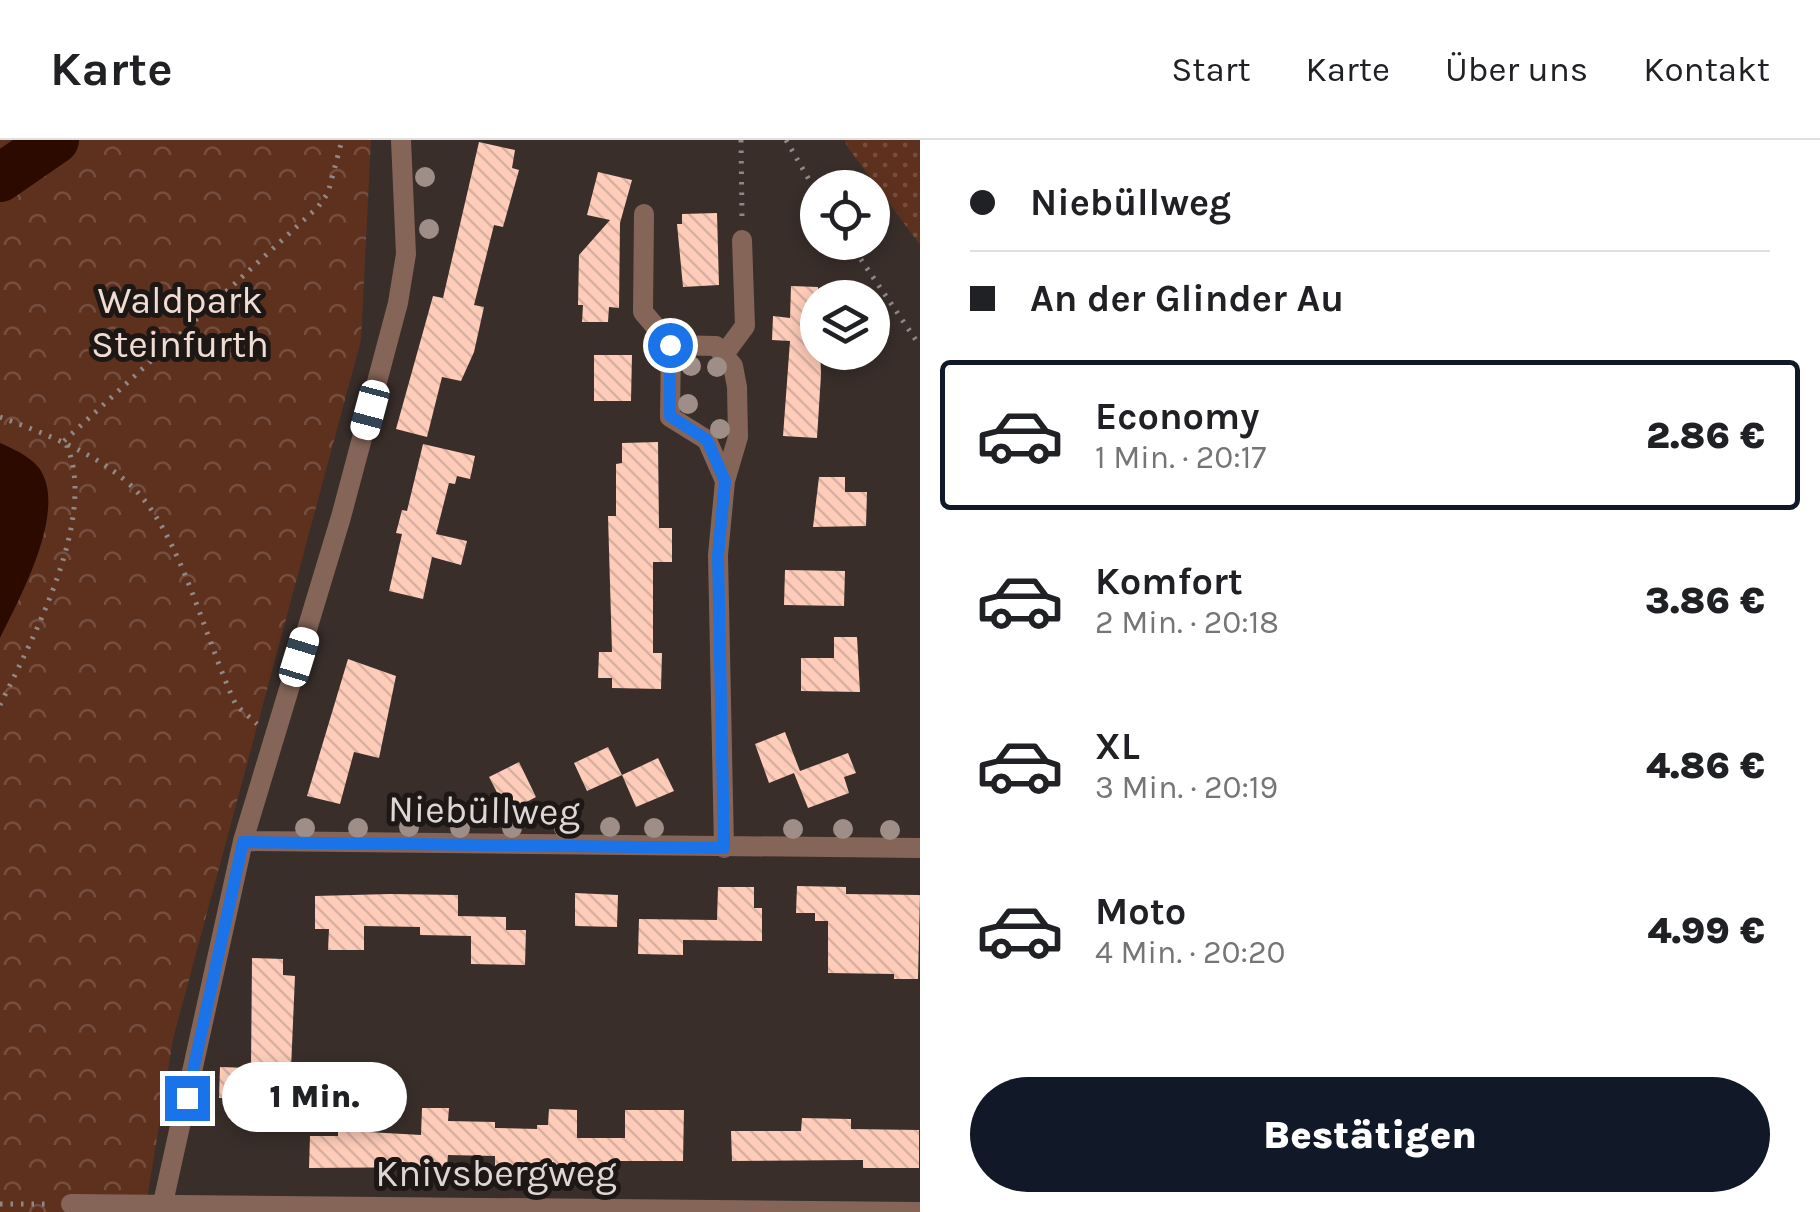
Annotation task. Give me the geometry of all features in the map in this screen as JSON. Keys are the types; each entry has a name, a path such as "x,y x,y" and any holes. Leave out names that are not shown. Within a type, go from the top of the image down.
{"street":[{"path":"162,1210 243,842 341,517 398,303 406,254 401,140"},
{"path":"644,214 642,312 670,345 670,416 707,440 725,481"},
{"path":"725,353 744,326 742,240"},
{"path":"670,345 716,346 734,366 737,386 738,437 725,481 718,555 724,848"},
{"name":"Niebüllweg","path":"243,842 920,848"},
{"name":"Knivsbergweg","path":"71,1204 162,1210 920,1212"}],"path":[{"path":"64,441 318,207 328,193 342,140"},
{"path":"740,140 742,240"},
{"path":"786,140 803,170"},
{"path":"862,260 920,346"},
{"path":"0,416 64,441 140,495 164,533 236,705 274,740"},
{"path":"0,705 28,648 74,513 74,463 64,441"},
{"path":"0,1204 71,1204"}],"green space":[{"name":"Waldpark Steinfurth","path":"0,140 371,140 361,340 173,1039 145,1212 0,1212 0,638 29,577 21,453 0,443"},
{"path":"844,140 920,140 920,245 890,204 890,170 865,170"}],"shaded area":[{"path":"0,443 26,456 39,468 47,485 48,506 38,554 0,638"}],"building":[{"path":"479,142 515,150 512,168 519,170 503,227 494,225 474,305 484,307 474,352 461,381 442,377 427,437 396,429 433,296 443,298"},
{"path":"598,172 632,180 620,223 619,308 609,307 608,322 582,322 583,305 578,305 579,255 610,220 587,215"},
{"path":"717,213 719,285 683,287 677,224 682,224 682,214"},
{"path":"791,286 800,286 800,370 821,370 817,438 783,436 790,341 772,340 773,316 790,318"},
{"path":"594,355 632,355 631,401 594,401"},
{"path":"658,442 659,528 672,528 672,562 653,562 653,653 662,653 661,689 612,688 612,678 598,678 599,652 612,652 608,516 616,516 616,464 622,463 622,443"},
{"path":"423,444 475,456 470,479 457,476 455,484 449,483 436,534 467,541 461,565 432,557 423,599 389,591 402,534 396,533 402,510 407,511"},
{"path":"819,477 845,477 845,492 867,492 866,526 813,527"},
{"path":"785,570 845,571 844,606 784,605"},
{"path":"834,637 857,637 860,692 801,691 801,658 834,658"},
{"path":"348,659 396,676 379,758 354,752 340,804 307,796"},
{"path":"785,732 800,771 848,753 856,773 844,777 849,793 808,808 794,773 769,783 755,744"},
{"path":"608,747 622,775 587,791 574,763"},
{"path":"658,758 674,791 636,807 622,775"},
{"path":"519,762 536,797 515,808 512,802 504,806 489,777"},
{"path":"797,886 846,887 846,894 920,895 918,979 894,979 894,974 828,973 828,921 815,921 815,913 796,913"},
{"path":"718,887 754,887 754,908 762,908 762,941 683,940 683,955 638,954 639,919 717,920"},
{"path":"575,893 618,895 617,927 575,926"},
{"path":"458,895 458,916 506,917 506,930 526,930 525,965 471,964 471,936 420,935 420,927 364,926 364,950 328,950 329,929 315,929 315,896"},
{"path":"252,958 283,959 283,975 295,976 291,1069 284,1068 283,1099 219,1098 220,1067 251,1068"},
{"path":"338,1108 369,1109 368,1132 421,1135 422,1108 449,1108 448,1121 495,1122 495,1128 537,1129 537,1125 548,1125 549,1109 577,1110 577,1138 625,1138 625,1110 684,1110 683,1161 608,1161 608,1168 495,1167 495,1156 448,1155 447,1167 309,1168 310,1136 338,1136"},
{"path":"802,1118 851,1119 851,1129 919,1130 919,1168 863,1168 863,1160 732,1161 731,1131 801,1131"}],"waterway":[{"path":"0,178 55,140"}],"route":[{"path":"187,1098 243,842 724,848 718,555 725,481 707,440 670,416 670,345"}]}
